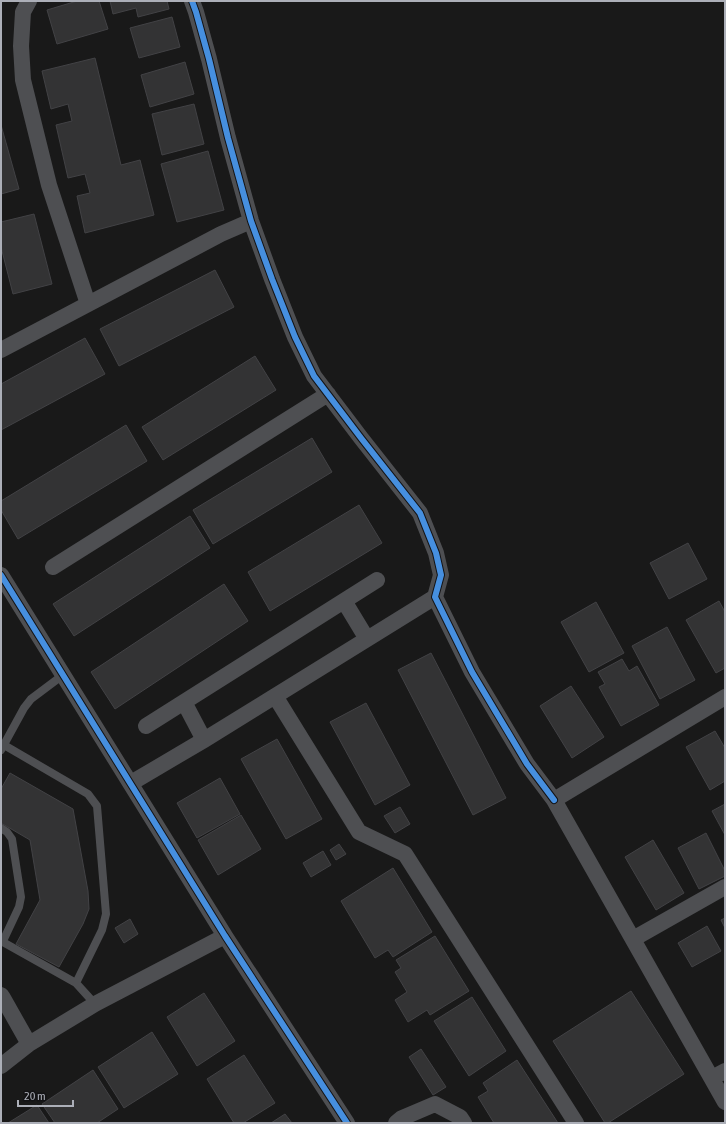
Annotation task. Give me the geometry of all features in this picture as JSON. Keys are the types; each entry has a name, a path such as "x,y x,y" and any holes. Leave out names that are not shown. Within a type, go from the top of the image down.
{"street":[{"path":"28,1 23,12 20,46 23,80 49,185 88,304"},
{"path":"192,1 251,221 295,337 314,376 420,513 436,553 441,575 435,597 472,672 527,764 554,800 632,939 718,1074 725,1102"},
{"path":"1,350 221,234 251,221"},
{"path":"53,567 328,394"},
{"path":"1,575 225,936 347,1123"},
{"path":"146,726 377,580"},
{"path":"131,783 204,740 435,597"},
{"path":"344,601 367,639"},
{"path":"275,696 359,832 405,854 576,1123"},
{"path":"554,800 725,697"},
{"path":"184,702 204,740"},
{"path":"632,939 725,887"},
{"path":"1,1066 29,1044 95,1004 225,936"},
{"path":"1,995 29,1044"},
{"path":"396,1123 402,1118 435,1104 460,1117 464,1123"}],"lane":[{"path":"63,674 31,699 24,708 3,748 88,794 97,806 106,914 102,930 76,983"},
{"path":"1,828 7,832 12,839 21,897 19,906 2,941 76,983 95,1004"}],"building":[{"path":"77,1 99,1 108,29 57,44 47,10"},
{"path":"110,1 167,1 169,9 138,17 136,8 113,14"},
{"path":"172,17 180,47 139,58 130,28"},
{"path":"95,58 121,165 140,160 154,215 85,233 77,196 90,193 85,174 68,178 56,125 72,121 68,104 51,109 42,71"},
{"path":"185,62 194,94 150,107 141,75"},
{"path":"194,104 204,144 162,155 152,114"},
{"path":"1,125 19,189 1,194"},
{"path":"208,151 224,210 177,222 161,164"},
{"path":"34,214 52,284 13,294 1,247 1,222"},
{"path":"215,270 234,307 119,366 100,329"},
{"path":"85,338 105,374 1,430 1,384"},
{"path":"255,356 276,390 163,460 142,427"},
{"path":"126,425 147,461 18,539 1,510 1,501"},
{"path":"312,438 332,472 213,544 193,510"},
{"path":"359,505 382,543 270,611 248,572"},
{"path":"190,516 210,548 74,636 53,604"},
{"path":"688,543 707,579 669,599 650,563"},
{"path":"224,584 248,621 115,709 91,672"},
{"path":"719,601 725,612 725,668 716,673 686,620"},
{"path":"596,602 624,653 589,672 561,622"},
{"path":"667,627 695,680 660,699 632,646"},
{"path":"431,653 506,798 473,815 398,670"},
{"path":"622,659 629,671 637,666 659,705 621,726 599,687 605,684 598,672"},
{"path":"571,686 604,737 572,758 540,706"},
{"path":"366,703 410,785 375,805 330,722"},
{"path":"715,731 725,748 725,781 710,790 686,747"},
{"path":"277,739 322,819 286,839 241,759"},
{"path":"10,773 73,809 88,891 89,909 83,924 59,967 16,944 40,900 30,840 1,823 1,789"},
{"path":"220,778 240,814 197,838 177,803"},
{"path":"725,804 725,835 712,811"},
{"path":"400,807 410,824 395,833 384,816"},
{"path":"241,815 261,849 218,875 198,840"},
{"path":"706,833 725,871 725,876 699,889 678,848"},
{"path":"653,840 684,893 656,910 625,857"},
{"path":"339,844 346,854 336,860 330,850"},
{"path":"323,851 331,865 311,877 303,863"},
{"path":"393,868 432,932 393,957 388,950 375,958 341,901"},
{"path":"725,918 725,928 721,920"},
{"path":"130,919 138,934 124,943 115,928"},
{"path":"707,926 721,951 692,967 678,943"},
{"path":"435,936 469,991 430,1015 427,1010 408,1022 395,1000 407,992 395,972 401,968 396,960"},
{"path":"631,991 684,1074 608,1123 605,1123 553,1041"},
{"path":"204,993 235,1041 197,1066 167,1017"},
{"path":"472,997 506,1051 469,1076 434,1021"},
{"path":"152,1032 178,1074 124,1108 98,1067"},
{"path":"421,1049 446,1087 433,1095 409,1057"},
{"path":"244,1055 275,1103 243,1123 234,1123 207,1079"},
{"path":"517,1060 558,1123 494,1123 478,1097 488,1091 483,1083"},
{"path":"93,1070 118,1109 97,1123 55,1123 42,1104"},
{"path":"37,1105 49,1123 8,1123"},
{"path":"285,1114 292,1123 271,1123"}],"cycle path":[{"path":"192,1 209,59 228,138 251,221 295,337 314,376 420,513 436,553 441,575 435,597 472,672 527,764 554,800"},
{"path":"1,575 225,936 347,1123"}]}
